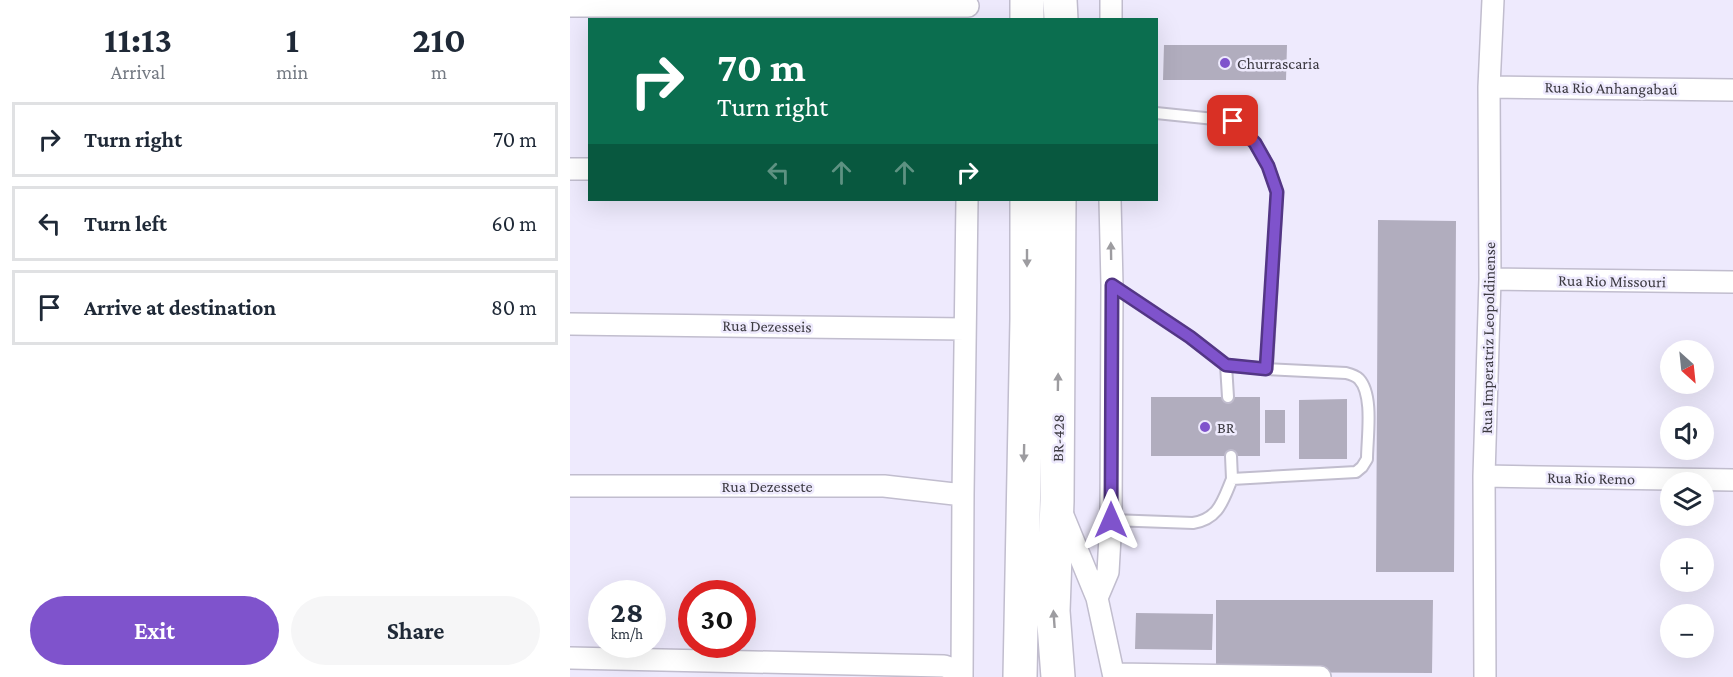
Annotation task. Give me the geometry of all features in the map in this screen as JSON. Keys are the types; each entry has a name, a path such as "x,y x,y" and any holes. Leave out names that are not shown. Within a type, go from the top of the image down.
{"highway":[{"path":"1027,0 1027,18"},
{"path":"1060,0 1061,18"},
{"name":"BR-428","path":"1018,675 1027,331 1027,201"},
{"name":"BR-428","path":"1058,677 1053,611 1057,501 1059,201"}],"street":[{"path":"1111,0 1111,18"},
{"name":"Rua Imperatriz Leopoldinense","path":"1485,677 1484,476 1490,279 1489,87 1493,0"},
{"path":"570,6 968,8"},
{"name":"Rua Rio Anhangabaú","path":"1489,87 1733,90"},
{"path":"570,169 588,169"},
{"path":"570,658 944,666 962,674 967,201"},
{"path":"1097,598 1108,572 1111,520 1110,201"},
{"name":"Rua Rio Missouri","path":"1490,279 1733,282"},
{"name":"Rua Dezesseis","path":"570,324 965,329"},
{"name":"Rua Rio Remo","path":"1484,476 1733,480"},
{"name":"Rua Dezessete","path":"570,486 884,486 963,495"},
{"path":"1057,501 1097,598 1114,675 1320,677"}],"lane":[{"path":"1158,113 1233,121 1255,143 1268,166 1277,192 1266,369"},
{"path":"1112,285 1190,337 1226,365 1346,373 1358,377 1368,399 1367,459 1356,472 1232,479"},
{"path":"1226,365 1228,397"},
{"path":"1111,520 1193,523 1211,517 1219,508 1232,479 1231,456"}],"building":[{"name":"Churrascaria","path":"1164,45 1287,45 1286,80 1163,80"},
{"path":"1378,220 1456,221 1454,572 1376,572"},
{"name":"BR","path":"1151,397 1260,397 1260,456 1151,456"},
{"path":"1347,399 1347,459 1299,459 1299,400"},
{"path":"1265,410 1285,410 1285,443 1265,443"},
{"path":"1216,600 1433,600 1432,673 1216,672"},
{"path":"1136,613 1213,614 1212,650 1135,649"}],"place":[{"name":"Churrascaria","path":"1225,63"},
{"name":"BR","path":"1205,427"}],"route":[{"path":"1111,520 1112,285 1190,337 1226,365 1266,369 1277,192 1268,166 1255,143 1233,121"}]}
